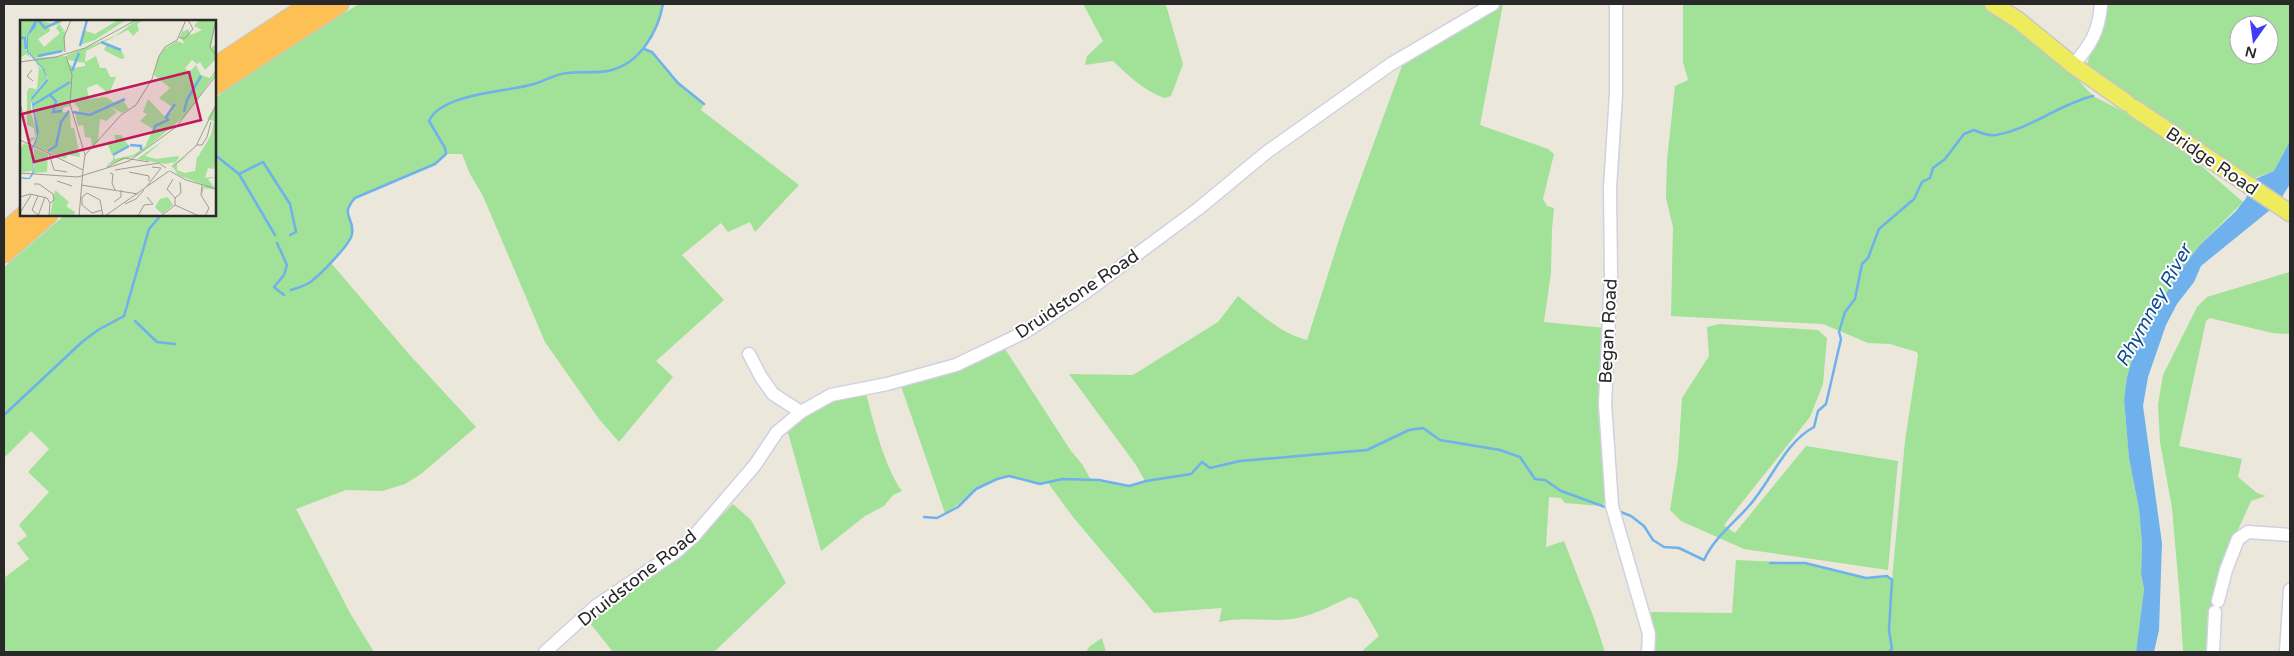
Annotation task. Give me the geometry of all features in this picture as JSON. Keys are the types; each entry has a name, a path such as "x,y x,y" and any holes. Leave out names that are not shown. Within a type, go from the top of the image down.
{"highway":[{"path":"216,66 311,4"},
{"path":"216,85 339,4"},
{"path":"4,233 24,216"},
{"path":"4,253 47,216"}],"main road":[{"name":"Bridge Road","path":"1993,4 2018,20 2073,66 2288,212"}],"street":[{"name":"Druidstone Road","path":"545,652 596,606 676,552 694,536 757,462 777,432 801,412 831,395 887,384 956,365 1025,332 1086,292 1198,209 1266,152 1391,64 1493,4"},
{"name":"Began Road","path":"1616,4 1616,94 1610,188 1611,266 1606,404 1612,506 1649,634 1648,652"},
{"path":"2073,66 2095,35 2101,4"},
{"path":"749,354 761,377 773,394 801,412"},
{"path":"2213,652 2217,606 2226,570 2238,539 2248,532 2290,535"},
{"path":"2286,652 2290,590"}],"green space":[{"path":"359,4 663,4 660,21 644,49 652,52 678,83 704,104 701,110 799,185 755,232 750,222 728,232 721,223 682,255 724,300 656,361 673,377 619,442 599,419 545,342 483,196 470,174 462,154 446,154 435,164 355,198 348,210 353,230 351,239 331,263 408,353 476,427 421,474 405,484 382,491 346,490 296,509 350,613 374,652 4,652 4,578 29,559 17,543 27,536 19,525 49,492 28,472 49,449 31,431 4,458 4,267 64,216 216,216 216,97 278,54"},
{"path":"1083,4 1168,4 1166,5 1183,64 1171,96 1164,98 1149,91 1113,61 1085,65 1087,56 1103,41"},
{"path":"1503,4 1480,125 1548,149 1554,154 1543,199 1547,206 1554,208 1551,273 1544,322 1605,328 1606,501 1601,506 1565,503 1561,498 1549,497 1546,547 1564,541 1605,652 1361,652 1379,636 1358,600 1350,597 1314,613 1292,619 1237,619 1219,622 1222,608 1154,613 1073,517 1048,483 1043,484 1009,476 1001,477 984,485 945,513 901,386 963,367 1005,349 1091,480 1129,486 1145,481 1136,465 1069,374 1133,375 1218,322 1238,296 1279,328 1307,340 1343,227 1402,66"},
{"path":"1683,4 1986,4 2066,67 2093,96 2142,121 2175,143 2243,202 2200,245 2182,268 2151,318 2134,353 2127,377 2124,400 2129,458 2139,509 2142,544 2141,574 2144,589 2136,652 1655,652 1651,612 1732,613 1736,560 1805,563 1866,578 1887,576 1892,579 1905,441 1918,356 1917,352 1890,344 1868,343 1823,324 1671,316 1673,227 1666,198 1667,160 1675,86 1688,80 1683,62"},
{"path":"2105,4 2290,4 2290,135 2288,145 2274,171 2252,179 2086,68 2089,58 2087,54 2095,43 2102,25"},
{"path":"2290,272 2290,334 2272,333 2210,318 2206,321 2179,446 2242,459 2238,477 2257,493 2266,496 2251,501 2221,568 2210,613 2209,652 2183,652 2172,508 2160,442 2158,404 2163,375 2197,307 2207,297"},
{"path":"1719,324 1818,330 1827,338 1823,384 1810,417 1724,525 1735,533 1806,446 1898,461 1888,570 1744,549 1681,521 1670,510 1678,460 1682,398 1709,356 1707,327"},
{"path":"866,393 885,457 902,491 893,495 884,506 865,516 821,551 787,429 806,413 823,404 832,400"},
{"path":"733,504 751,520 786,583 714,652 613,652 589,622 596,610 701,536"},
{"path":"1102,638 1106,652 1086,652 1090,646"}],"water":[{"path":"2290,136 2290,184 2274,210 2270,210 2201,266 2194,282 2177,304 2166,325 2148,377 2143,406 2162,543 2159,630 2154,652 2136,652 2144,589 2141,574 2142,544 2139,509 2129,458 2124,400 2127,377 2134,353 2151,318 2182,268 2200,245 2236,211 2246,198 2255,179 2274,171 2288,145"}],"waterway":[{"path":"291,290 314,279 334,260 346,245 352,234 348,209 355,198 435,164 446,154 445,148 429,121 436,112 461,99 476,95 523,87 572,72 607,71 622,66 640,53 652,35 663,4"},
{"path":"644,49 652,52 678,83 704,104"},
{"path":"1618,511 1631,516 1644,526 1653,540 1664,547 1679,548 1704,560 1718,538 1756,497 1794,443 1814,427 1818,411 1826,404 1841,339 1839,332 1845,312 1855,299 1862,264 1868,258 1879,229 1914,199 1922,182 1930,178 1933,168 1945,159 1964,134 1974,130 1990,135 2009,132 2068,105 2093,96"},
{"path":"216,156 239,174 275,235"},
{"path":"239,174 263,162 290,204 296,232 290,235"},
{"path":"4,415 82,342 98,330 124,316 149,229 160,216"},
{"path":"277,243 287,265 284,275 274,287 284,295"},
{"path":"135,321 157,342 175,344"},
{"path":"924,517 937,518 958,507 976,489 997,479 1009,476 1040,484 1062,479 1099,480 1129,486 1146,481 1191,474 1202,462 1210,468 1240,461 1367,450 1409,430 1423,428 1440,440 1500,450 1520,457 1535,479 1545,480 1561,491 1608,508"},
{"path":"1770,563 1805,563 1866,578 1887,576 1892,580 1889,630 1892,649 1889,652"}],"water label":[{"name":"Rhymney River","path":"2153,305"}]}
